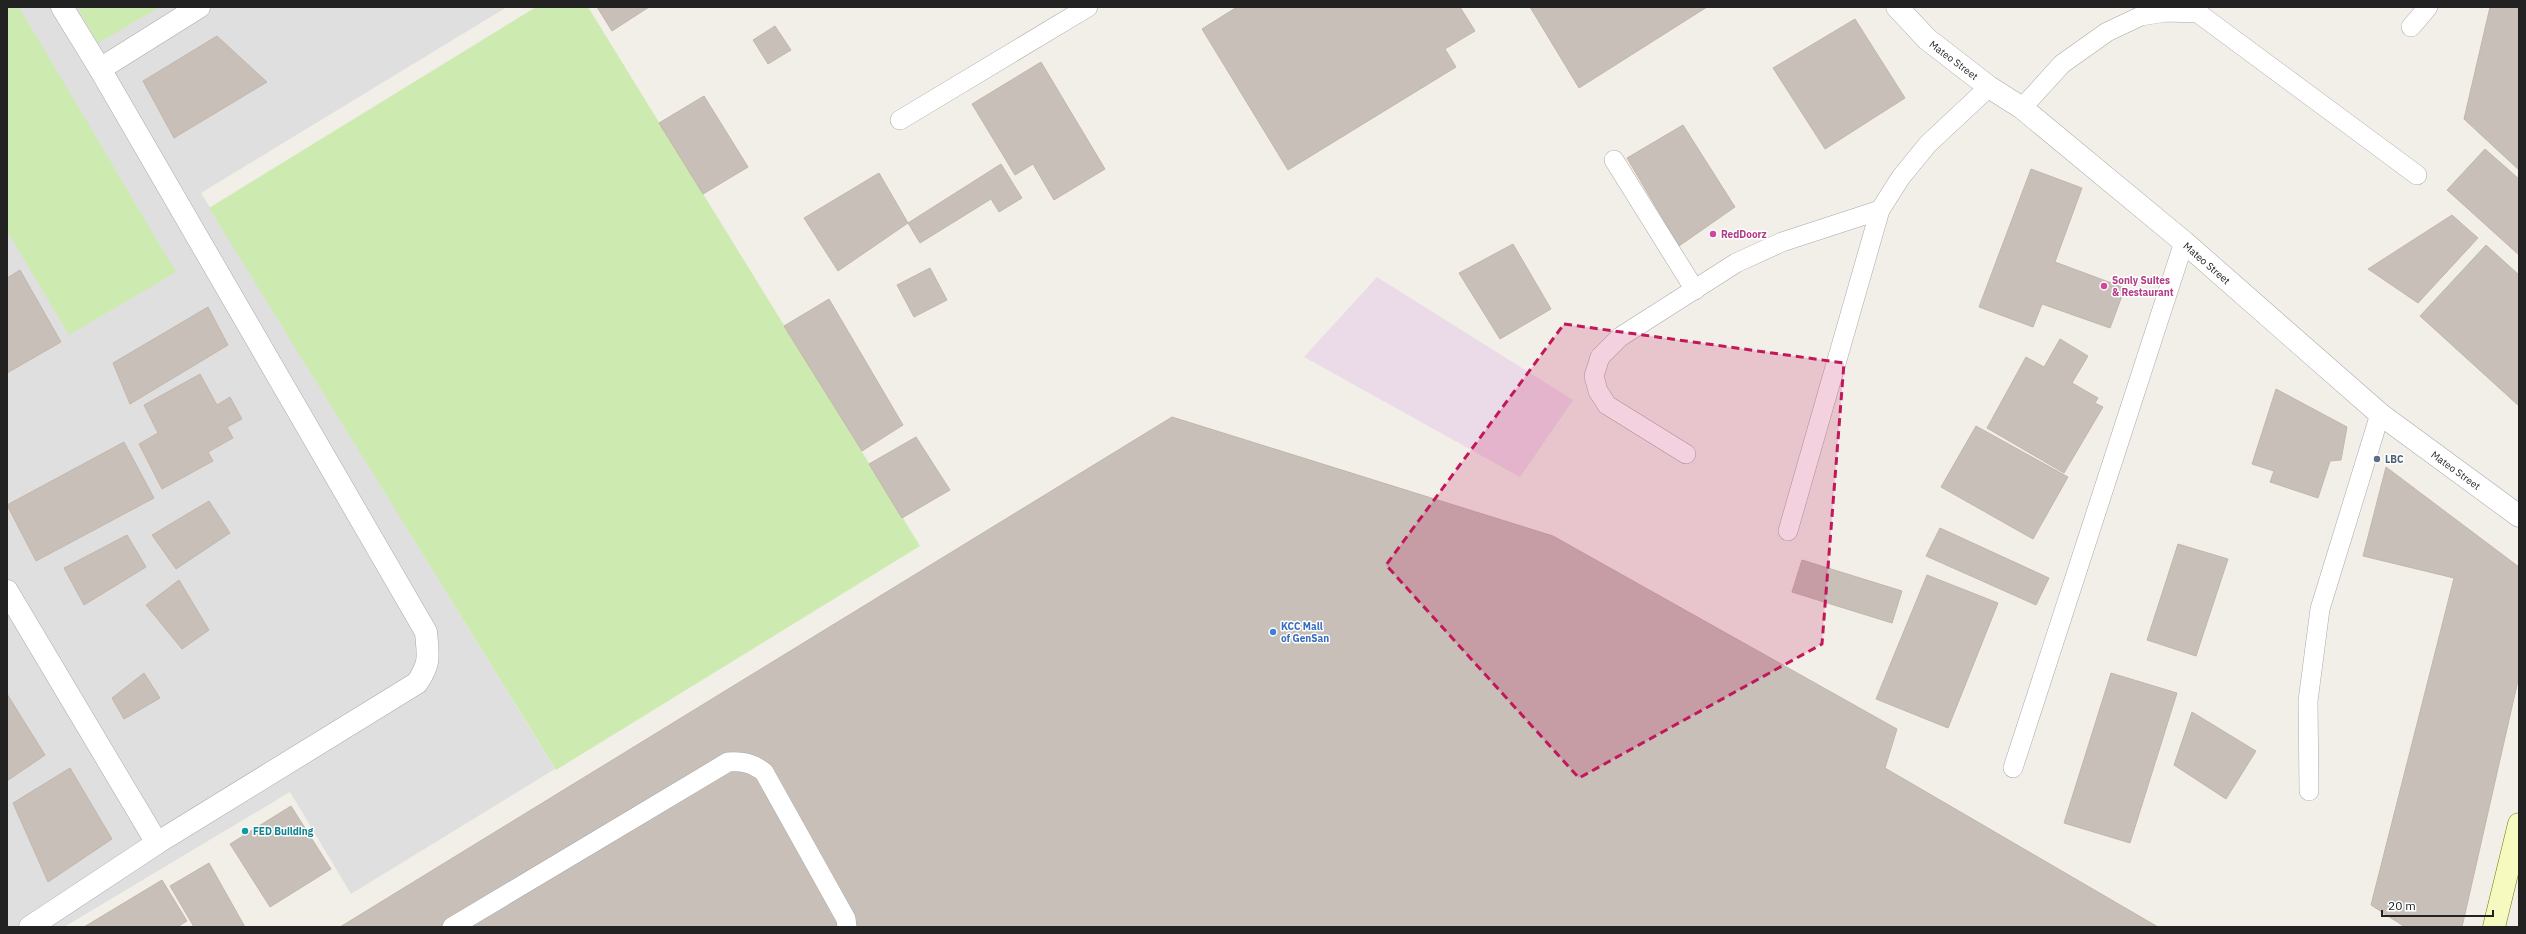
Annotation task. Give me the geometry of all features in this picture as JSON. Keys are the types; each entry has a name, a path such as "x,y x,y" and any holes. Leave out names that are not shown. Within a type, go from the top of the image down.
{"main road":[{"path":"2494,927 2519,824"}],"street":[{"path":"30,927 158,843 417,683 427,668 426,632 100,69 62,7"},
{"path":"100,69 199,7"},
{"name":"Mateo Street","path":"1897,7 1927,39 1989,87 2022,108 2184,242 2380,414 2519,516"},
{"path":"7,592 158,843"}],"lane":[{"path":"900,120 1088,7"},
{"path":"2411,27 2428,7"},
{"path":"2022,108 2062,64 2107,32 2141,16 2166,12 2198,13 2417,175"},
{"path":"1788,531 1880,210 1901,177 1928,144 1989,87"},
{"path":"1614,160 1695,290"},
{"path":"1686,454 1607,405 1598,391 1594,376 1600,357 1620,337 1736,263 1782,242 1880,210"},
{"path":"2013,768 2184,242"},
{"path":"2309,790 2308,701 2320,609 2380,414"},
{"path":"452,927 728,762 742,761 754,764 764,772 846,919 847,927"}],"highlighted area":[{"path":"1564,324 1844,363 1822,644 1579,778 1386,565"}],"shaded area":[{"path":"7,7 507,7 201,193 555,769 351,894 290,792 64,927 7,927"},
{"path":"1377,277 1573,400 1520,477 1304,357"}],"green space":[{"path":"7,7 19,7 176,272 69,335 7,231"},
{"path":"77,7 160,7 98,43"},
{"path":"536,7 588,7 920,546 556,770 209,208"}],"building":[{"path":"597,7 649,7 612,31"},
{"path":"1237,7 1460,7 1475,31 1445,49 1456,67 1288,170 1202,29"},
{"path":"1530,7 1707,7 1579,88"},
{"path":"2490,7 2519,7 2519,170 2464,119"},
{"path":"1855,19 1905,98 1825,149 1773,68"},
{"path":"775,26 791,50 768,64 753,40"},
{"path":"217,36 267,82 174,138 143,81"},
{"path":"1041,62 1105,169 1054,200 1033,164 1015,175 972,104"},
{"path":"704,96 748,167 703,194 659,123"},
{"path":"1683,125 1735,207 1679,246 1627,158"},
{"path":"2485,149 2519,179 2519,255 2447,190"},
{"path":"1001,164 1022,198 999,212 991,199 920,243 908,223"},
{"path":"2031,169 2082,188 2055,262 2125,288 2110,328 2042,304 2033,327 1979,307"},
{"path":"879,173 908,223 838,271 804,218"},
{"path":"2452,215 2478,238 2418,303 2368,269"},
{"path":"1513,244 1551,309 1500,339 1459,273"},
{"path":"2486,245 2519,275 2519,406 2420,316"},
{"path":"930,268 947,300 914,317 897,285"},
{"path":"20,270 61,342 7,373 7,278"},
{"path":"829,299 903,425 862,451 784,326"},
{"path":"208,307 228,345 130,404 113,363"},
{"path":"2060,339 2088,356 2072,383 2098,398 2095,403 2103,407 2064,473 1987,428 2026,357 2044,367"},
{"path":"200,374 217,405 230,397 242,419 227,427 233,438 208,452 213,461 162,489 139,444 158,433 144,405"},
{"path":"2276,389 2347,427 2341,460 2330,461 2318,498 2270,482 2274,471 2252,464"},
{"name":"KCC Mall of GenSan","path":"1172,417 1553,536 1897,729 1885,768 2158,927 340,927"},
{"path":"1976,426 2068,477 2033,539 1941,487"},
{"path":"916,437 950,490 902,518 869,464"},
{"path":"124,442 154,498 36,561 7,505"},
{"path":"2386,467 2519,567 2519,676 2462,927 2405,927 2371,905 2454,578 2363,556"},
{"path":"209,501 230,533 176,569 152,535"},
{"path":"1940,528 2049,578 2036,605 1926,556"},
{"path":"127,535 146,567 84,605 64,568"},
{"path":"2178,544 2228,559 2196,656 2147,640"},
{"path":"1802,560 1902,591 1892,623 1792,592"},
{"path":"1927,575 1998,603 1948,728 1876,699"},
{"path":"179,580 209,630 182,649 146,605"},
{"path":"144,673 160,698 124,719 112,698"},
{"path":"2111,673 2177,693 2130,843 2064,823"},
{"path":"7,694 45,755 7,781"},
{"path":"2192,712 2256,751 2226,799 2174,765"},
{"path":"70,768 112,839 48,882 13,803"},
{"path":"291,806 331,869 270,907 230,844"},
{"path":"209,863 245,927 194,927 170,886"},
{"path":"162,880 187,921 177,927 84,927"}],"place":[{"name":"RedDoorz","path":"1713,234"},
{"name":"Sonly Suites & Restaurant","path":"2104,286"},
{"name":"LBC","path":"2377,459"},
{"name":"KCC Mall of GenSan","path":"1273,632"},
{"name":"FED Building","path":"245,831"}]}
